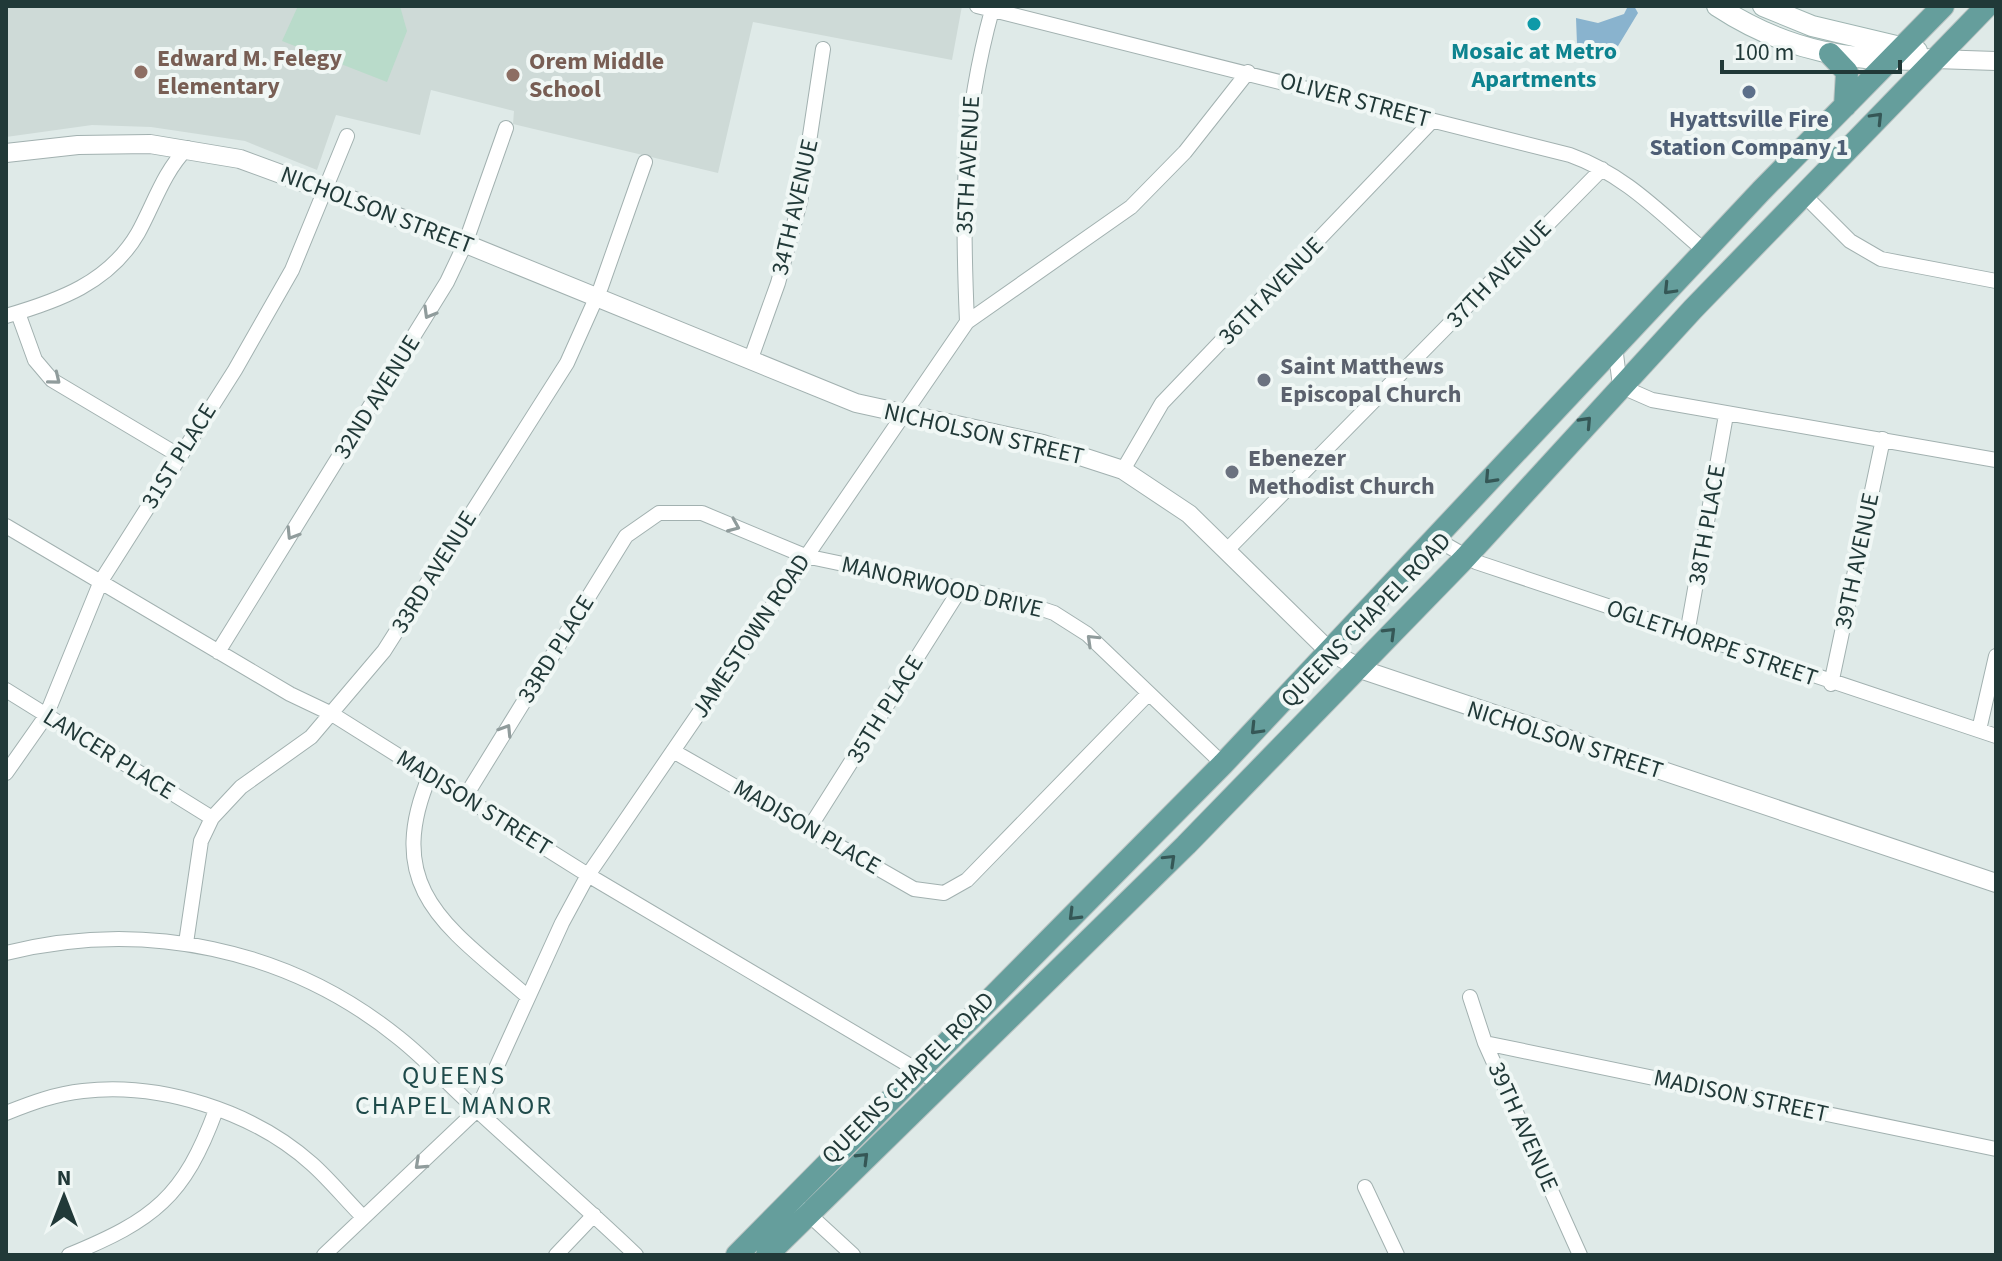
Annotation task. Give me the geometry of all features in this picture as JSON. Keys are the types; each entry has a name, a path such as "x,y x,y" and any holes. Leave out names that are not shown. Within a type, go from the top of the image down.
{"main road":[{"path":"1717,6 1744,14 1770,35 1830,54 1896,53"},
{"path":"1763,6 1812,26 1896,53 1935,59"},
{"name":"QUEENS CHAPEL ROAD","path":"767,1255 801,1207 918,1071 1223,764 1705,251 1943,6"},
{"name":"QUEENS CHAPEL ROAD","path":"737,1255 801,1207 939,1083 1186,845 1465,558 1620,386 1987,6"},
{"path":"1830,54 1847,72 1845,106"},
{"path":"1693,309 1695,291 1710,266 1705,251"}],"street":[{"name":"OLIVER STREET","path":"977,6 1570,155 1602,169 1646,197 1705,251"},
{"name":"35TH AVENUE","path":"967,322 964,161 971,95 992,10"},
{"name":"34TH AVENUE","path":"750,361 778,283 800,202 823,49"},
{"path":"1935,59 1996,61"},
{"name":"JAMESTOWN ROAD","path":"324,1255 477,1110 588,875 967,322 1131,207 1185,152 1248,72"},
{"name":"36TH AVENUE","path":"1123,470 1162,403 1432,121"},
{"name":"32ND AVENUE","path":"218,652 415,336 465,244 506,128"},
{"name":"31ST PLACE","path":"6,773 46,716 101,581 178,455 235,370 292,270 347,136"},
{"name":"NICHOLSON STREET","path":"6,153 120,143 187,148 240,159 465,244 856,403 1043,444 1123,470 1170,499 1227,550 1330,652 1357,666 1389,681 1996,883"},
{"path":"178,455 52,380 35,360 12,315 54,301 105,272 137,234 163,179 187,148"},
{"name":"33RD AVENUE","path":"186,943 201,841 212,818 227,799 298,749 332,714 384,651 574,349 597,298 645,162"},
{"name":"37TH AVENUE","path":"1227,550 1602,169"},
{"path":"1803,194 1850,241 1881,259 1996,281"},
{"path":"1615,346 1620,386 1652,400 1996,460"},
{"name":"38TH PLACE","path":"1687,634 1726,415"},
{"name":"39TH AVENUE","path":"1831,684 1883,439"},
{"name":"MANORWOOD DRIVE","path":"659,513 702,513 805,556 959,591 1015,600 1054,613 1087,634 1223,764"},
{"name":"33RD PLACE","path":"465,797 626,536 659,513"},
{"name":"MADISON STREET","path":"6,526 218,652 332,714 588,875 939,1083"},
{"name":"OGLETHORPE STREET","path":"1434,538 1465,558 1831,684 1996,736"},
{"name":"35TH PLACE","path":"810,827 959,591"},
{"path":"1979,730 1996,656"},
{"name":"LANCER PLACE","path":"6,690 212,818"},
{"name":"MADISON PLACE","path":"673,751 914,889 944,893 967,880 1148,694"},
{"path":"430,775 417,806 412,830 413,860 421,888 456,933 528,997"},
{"path":"6,953 37,945 96,940 186,943 251,956 341,998 399,1038 636,1255"},
{"name":"39TH AVENUE","path":"1470,997 1485,1043 1580,1255"},
{"name":"MADISON STREET","path":"1485,1043 1996,1149"},
{"path":"6,1113 51,1096 101,1089 161,1094 216,1110 260,1129 312,1163 363,1217"},
{"path":"69,1255 119,1233 167,1199 199,1157 216,1110"},
{"path":"1365,1187 1397,1255"},
{"path":"801,1207 853,1255"},
{"path":"556,1255 594,1215"}],"shaded area":[{"name":"Orem Middle School","path":"6,6 962,6 952,60 753,22 718,173 513,124 514,111 431,90 420,135 336,115 317,170 245,141 151,127 92,125 6,137"}],"green space":[{"path":"298,6 400,6 407,31 387,82 282,41"}],"water":[{"path":"1628,6 1634,6 1638,13 1615,51 1610,54 1577,44 1576,18 1598,23 1624,14"}],"place":[{"name":"Mosaic at Metro Apartments","path":"1534,24"},
{"name":"Edward M. Felegy Elementary","path":"141,72"},
{"name":"Orem Middle School","path":"513,75"},
{"name":"Hyattsville Fire Station Company 1","path":"1749,92"},
{"name":"Saint Matthews Episcopal Church","path":"1264,380"},
{"name":"Ebenezer Methodist Church","path":"1232,472"}],"district":[{"name":"QUEENS CHAPEL MANOR","path":"454,1090"}]}
